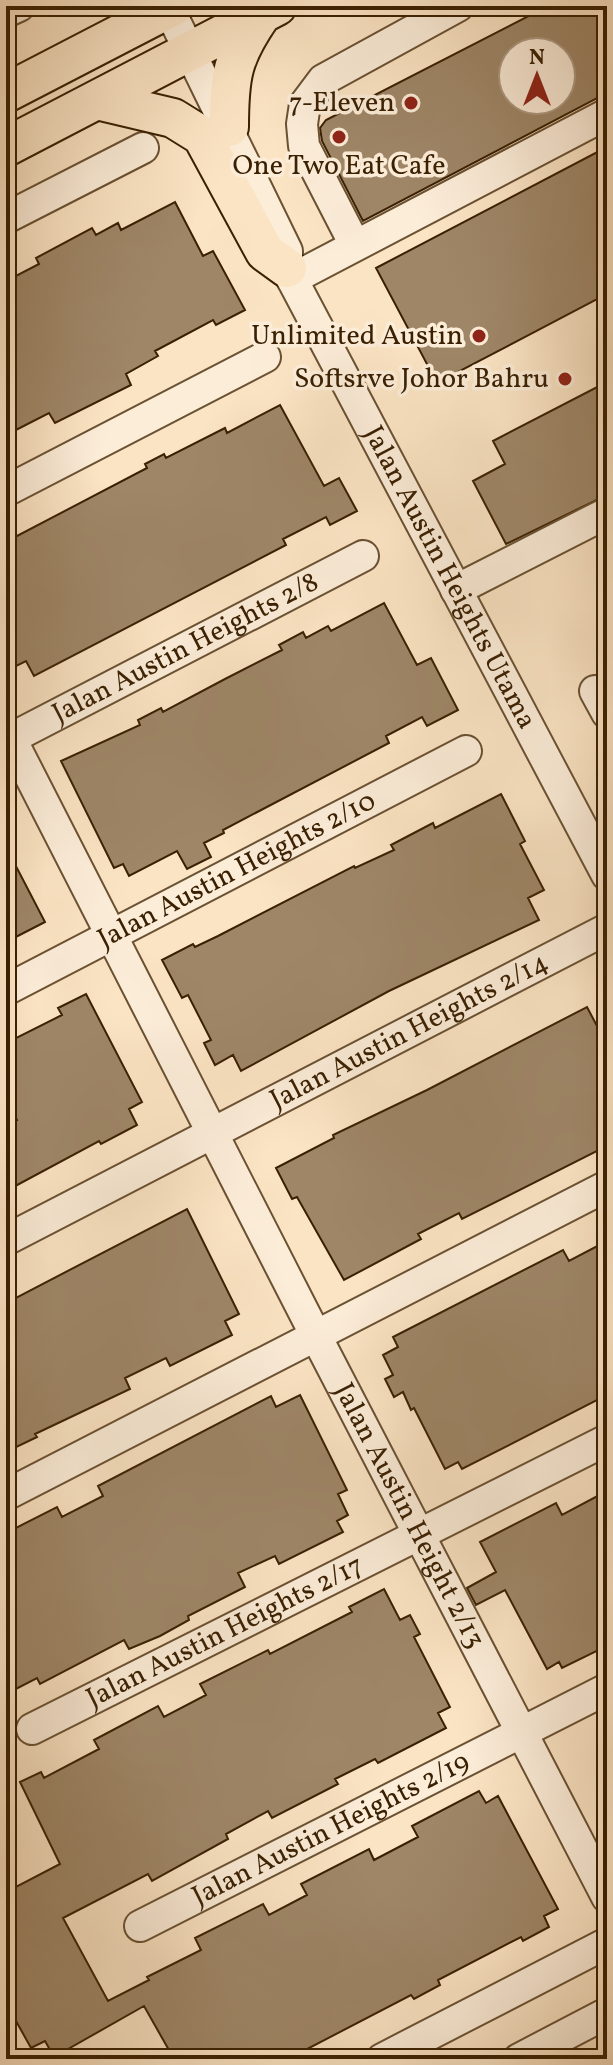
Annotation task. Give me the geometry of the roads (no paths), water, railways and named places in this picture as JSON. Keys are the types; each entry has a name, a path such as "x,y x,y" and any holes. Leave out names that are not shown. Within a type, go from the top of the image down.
{"main road":[{"path":"6,93 159,7"},
{"path":"6,147 270,10"},
{"path":"229,127 229,87 233,66 243,41 270,10"},
{"path":"97,100 173,118 202,136 265,252 290,273"}],"street":[{"path":"6,12 19,6"},
{"path":"355,245 304,146 302,124 305,104 323,80 458,6"},
{"name":"Jalan Austin Heights Utama","path":"159,7 190,50 287,251 290,273 607,875"},
{"path":"290,273 355,245 607,114"},
{"path":"6,218 143,148"},
{"path":"6,491 265,357"},
{"path":"456,590 607,513"},
{"name":"Jalan Austin Heights 2/8","path":"8,736 363,556"},
{"name":"Jalan Austin Height 2/13","path":"8,736 607,1897"},
{"name":"Jalan Austin Heights 2/10","path":"6,990 466,751"},
{"name":"Jalan Austin Heights 2/14","path":"6,1240 607,929"},
{"path":"6,1495 607,1186"},
{"name":"Jalan Austin Heights 2/17","path":"32,1729 607,1440"},
{"name":"Jalan Austin Heights 2/19","path":"140,1926 607,1689"},
{"path":"382,2059 607,1943"},
{"path":"519,2059 607,2013"}],"place":[{"name":"7-Eleven","path":"411,103"},
{"name":"One Two Eat Cafe","path":"339,137"},
{"name":"Unlimited Austin","path":"479,336"},
{"name":"Softsrve Johor Bahru","path":"565,379"}]}
